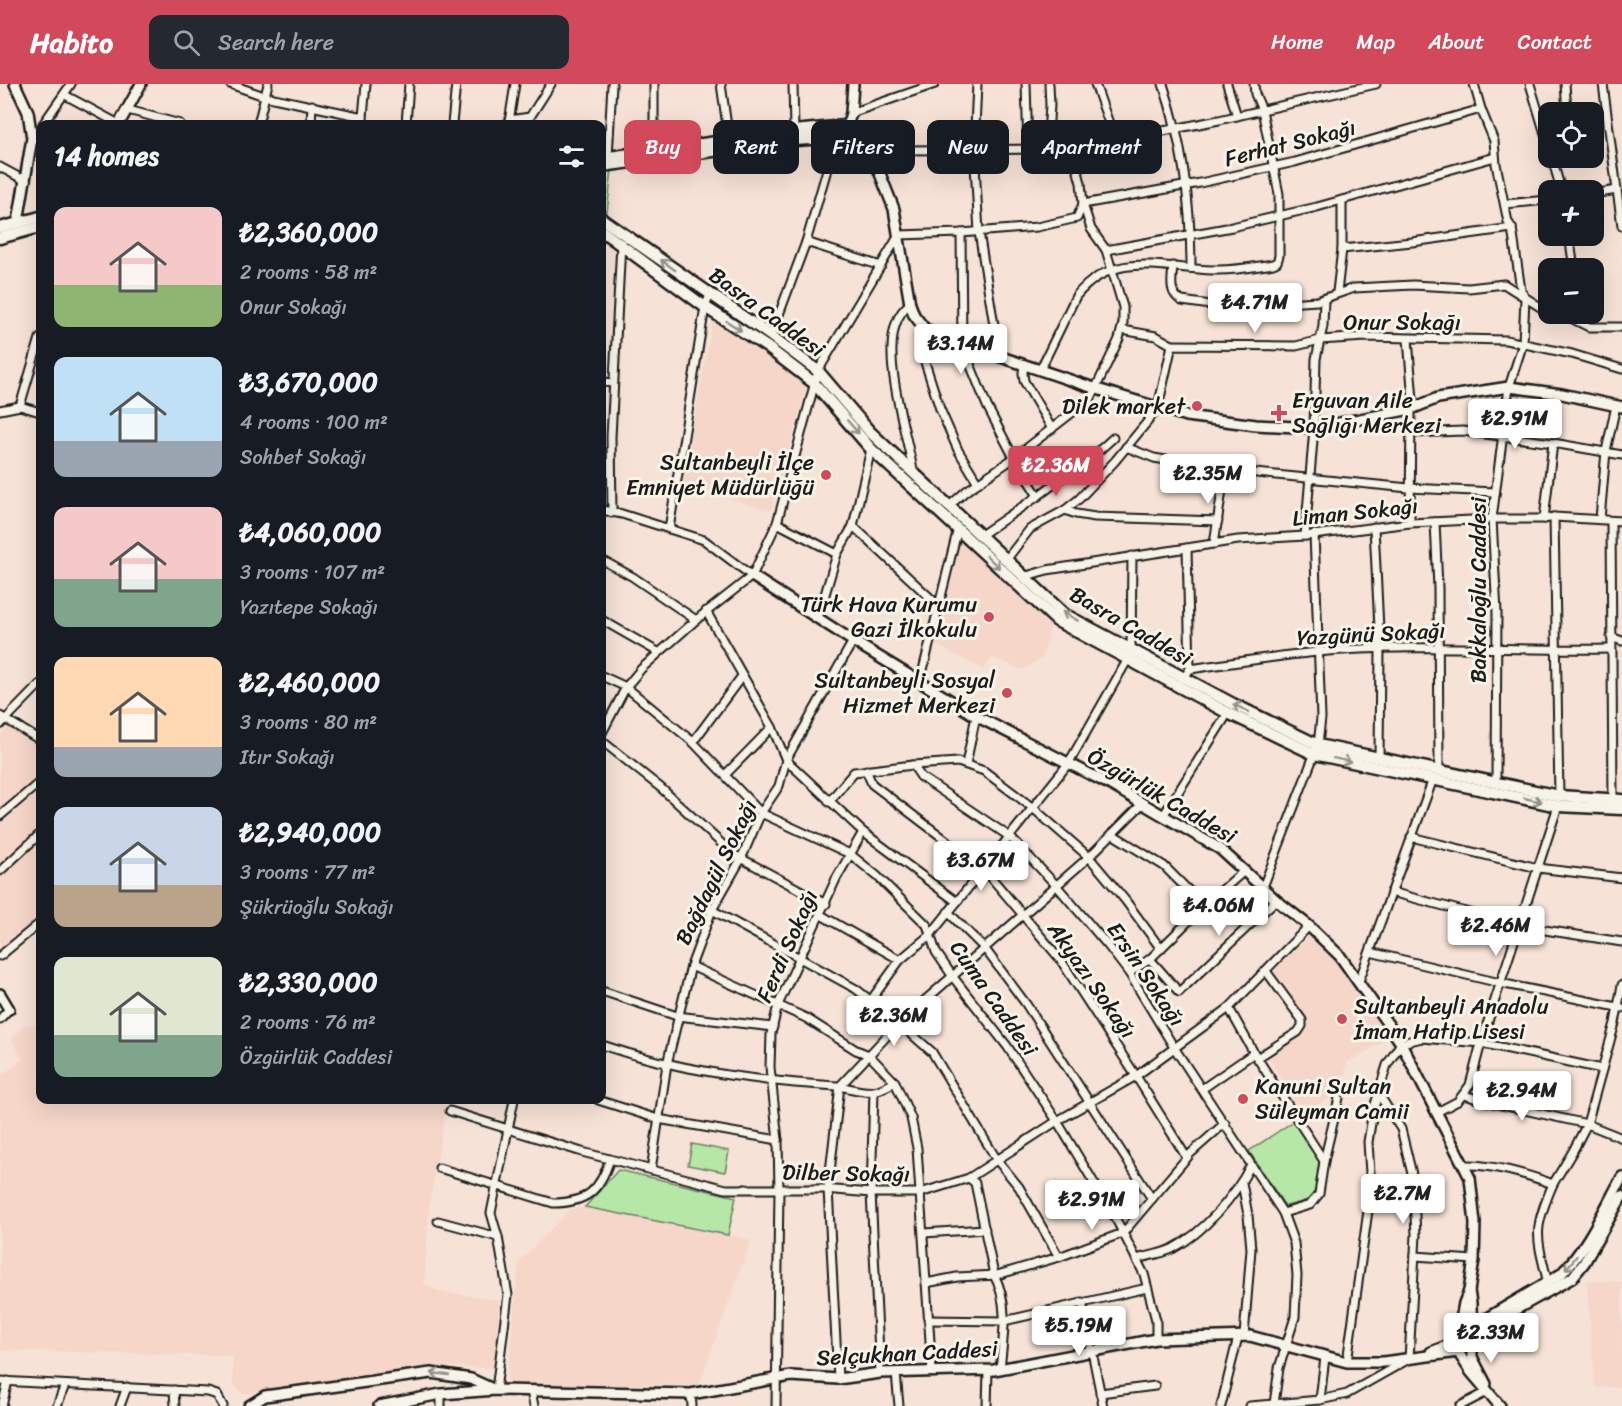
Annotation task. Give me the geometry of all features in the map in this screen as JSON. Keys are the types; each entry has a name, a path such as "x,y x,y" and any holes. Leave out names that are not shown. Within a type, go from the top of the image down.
{"main road":[{"path":"606,161 811,138"},
{"path":"606,161 624,157"},
{"path":"0,228 36,218"},
{"name":"Basra Caddesi","path":"606,223 705,307 767,348 814,383 871,449 961,525 1057,621 1184,678 1316,750 1379,757 1436,774 1496,782 1559,801 1618,800"},
{"path":"0,238 36,227"},
{"name":"Basra Caddesi","path":"606,233 623,239 710,295 818,371 870,432 948,507 961,525 981,535 1064,614 1130,654"},
{"name":"Basra Caddesi","path":"1184,678 1228,713 1316,750 1559,801 1622,809"}],"street":[{"path":"15,84 28,112 32,138 18,222"},
{"path":"46,120 71,84"},
{"path":"122,120 141,84"},
{"path":"230,84 264,96 312,105 360,120"},
{"path":"259,120 268,84"},
{"path":"363,120 366,84"},
{"path":"406,120 409,84"},
{"path":"452,120 456,84"},
{"path":"508,120 515,84"},
{"path":"517,120 530,117 551,84"},
{"path":"606,142 612,84"},
{"path":"654,84 654,120"},
{"path":"720,84 726,120"},
{"path":"793,84 794,120"},
{"path":"849,120 853,84"},
{"path":"851,113 935,84"},
{"path":"975,120 977,84"},
{"path":"1026,84 1027,120"},
{"path":"1049,84 1049,120"},
{"path":"1095,84 1108,120"},
{"path":"1163,84 1177,128 1187,185 1191,268"},
{"path":"1227,84 1236,116"},
{"path":"1040,369 1076,296 1094,278 1112,269 1158,264 1226,270 1275,263 1280,256 1280,194 1262,110 1255,94 1254,84"},
{"path":"1162,131 1376,84"},
{"name":"Bakkaloğlu Caddesi","path":"1474,84 1494,141 1504,204 1508,222 1512,228 1521,290 1525,298 1523,342 1509,387 1492,519 1497,613 1496,782"},
{"path":"1530,84 1538,111"},
{"path":"1565,84 1566,102"},
{"path":"1604,84 1622,226"},
{"path":"65,95 112,120"},
{"path":"311,120 312,105"},
{"name":"Ferhat Sokağı","path":"899,235 1036,227 1077,218 1083,204 1274,167 1481,109"},
{"path":"128,110 165,120"},
{"path":"32,138 36,133"},
{"path":"1106,250 1281,216 1495,157"},
{"path":"0,167 26,181"},
{"path":"771,336 806,242 826,174"},
{"path":"880,174 894,209 910,304 914,315 926,329 962,344 1097,389 1197,417 1256,425 1314,428 1411,409 1438,399 1509,387 1562,394 1619,407 1606,451 1600,519"},
{"path":"976,174 979,232 999,356"},
{"path":"948,507 1091,398 1122,330 1123,307 1106,250 1091,229 1083,204 1079,174"},
{"path":"1604,192 1617,190"},
{"path":"1337,292 1342,249 1342,200"},
{"path":"1504,204 1538,201"},
{"path":"1342,249 1512,228"},
{"path":"961,233 962,344 987,406 1014,458 1038,496"},
{"path":"606,725 626,687 658,652 752,576 777,523 818,371 899,235"},
{"path":"612,513 613,383 623,239"},
{"path":"806,242 881,266"},
{"path":"1173,266 1172,290 1177,298 1182,301 1225,307 1324,299 1337,292 1354,288 1401,285 1469,288 1504,284 1538,306"},
{"path":"669,529 705,307 710,295"},
{"path":"1305,536 1311,478 1316,358 1324,299"},
{"path":"910,304 901,311 897,320 892,360 894,387 913,473"},
{"path":"1584,324 1589,327 1622,327"},
{"path":"926,329 922,340 922,353 930,380 953,440 966,466 978,483"},
{"path":"1006,560 1030,529 1065,510 1079,499 1126,447 1158,406 1172,345 1156,336 1122,330"},
{"name":"Onur Sokağı","path":"1172,345 1296,346 1320,340 1365,337 1506,340 1572,354 1622,369"},
{"path":"1408,339 1413,400 1409,488 1410,524"},
{"path":"21,406 36,352"},
{"path":"1024,364 1024,381 1052,429"},
{"path":"606,382 613,383"},
{"path":"0,410 21,406 36,411"},
{"path":"1411,433 1463,431 1622,455"},
{"path":"606,437 611,438"},
{"path":"981,535 1038,496 1113,438"},
{"path":"1544,519 1553,443"},
{"path":"1126,447 1154,458 1225,470 1409,488 1495,492"},
{"path":"818,618 837,554 853,525 871,449"},
{"path":"1214,544 1225,470"},
{"path":"1065,510 1095,517 1218,521"},
{"path":"606,511 704,540 752,576"},
{"path":"1437,1112 1458,1101 1470,1085 1481,1043 1559,801 1554,517"},
{"name":"Liman Sokağı","path":"1023,577 1047,570 1238,540 1305,536 1374,527 1554,517 1622,521"},
{"path":"1611,521 1611,649 1618,800"},
{"path":"1359,981 1436,774 1439,647 1435,522"},
{"path":"777,523 837,554"},
{"path":"853,525 939,606"},
{"path":"920,682 961,525"},
{"path":"1374,527 1380,649 1379,757"},
{"path":"1263,887 1316,750 1321,718 1314,534"},
{"path":"1184,678 1187,548"},
{"path":"871,1000 900,960 931,934 1068,764 1130,654 1132,556"},
{"path":"606,562 633,577 696,620"},
{"name":"Özgürlük Caddesi","path":"752,576 976,716 1111,785 1220,849 1340,956 1401,1043 1470,1178 1474,1211 1474,1260 1457,1342 1458,1352 1471,1372 1489,1390"},
{"path":"706,611 772,727 786,760 863,832 957,902"},
{"path":"606,622 658,652"},
{"path":"1611,637 1622,641"},
{"name":"Bağdagül Sokağı","path":"651,1170 667,1064 677,1016 691,966 712,910 741,859 762,813 779,786 786,760 853,641"},
{"name":"Yazgünü Sokağı","path":"1184,678 1318,652 1439,647 1611,649"},
{"path":"693,742 742,676"},
{"name":"Cuma Caddesi","path":"606,678 626,687 693,742 762,813 850,854 877,876 927,925 936,952 1007,1046 1057,1121 1123,1233 1143,1274 1156,1320 1156,1339"},
{"path":"0,725 3,718 36,688"},
{"path":"1163,816 1228,713"},
{"path":"966,764 976,716"},
{"path":"3,718 36,738"},
{"path":"726,774 772,727"},
{"path":"606,744 661,788 741,859 826,904"},
{"path":"829,802 850,775 866,770 949,762 966,764 984,771 1033,808 1089,857 1125,900 1161,949"},
{"name":"Ersin Sokağı","path":"913,765 921,777 1010,837 1056,885 1128,973 1174,1049 1283,1214 1290,1228 1297,1258 1295,1317 1277,1376 1274,1404"},
{"name":"Akyazı Sokağı","path":"866,770 873,784 984,869 1060,959 1187,1158"},
{"path":"0,816 36,785"},
{"path":"838,1379 828,1190 840,1086 899,1023 1089,857 1142,804"},
{"name":"Ferdi Sokağı","path":"776,1406 779,1190 778,1140 770,1067 771,1034 778,1005 836,879 863,832"},
{"path":"1112,834 1164,867 1204,906"},
{"path":"1411,837 1538,868 1622,878"},
{"path":"0,871 36,838"},
{"path":"1128,973 1150,959 1244,871"},
{"path":"1391,892 1519,926 1622,942"},
{"path":"1150,959 1179,992 1276,900"},
{"path":"712,910 856,989 932,1052 997,1160 1019,1187 1059,1257"},
{"path":"948,912 985,949 1026,1004 1152,1199"},
{"path":"821,915 900,960"},
{"path":"0,956 36,926"},
{"name":"Dilber Sokağı","path":"450,1111 610,1159 726,1189 920,1193 969,1178 1057,1121 1136,1076 1229,1008 1309,926"},
{"path":"1370,952 1500,983 1620,1008"},
{"path":"691,966 806,1018 856,1050 869,1055 895,1082 911,1118 917,1148 932,1371"},
{"path":"1202,1089 1298,1032 1302,1026 1302,1020 1266,971"},
{"path":"1548,1282 1537,1231 1541,1212 1553,1184 1587,1124 1620,1008 1622,985"},
{"path":"606,993 677,1016 773,1027"},
{"path":"0,994 9,1009 0,1019"},
{"path":"1229,1008 1256,1055 1324,1161"},
{"path":"1347,1362 1371,1189 1368,1142 1378,1093 1387,1065 1401,1043 1422,1038 1481,1043 1602,1069"},
{"path":"606,1046 635,1057 773,1083 840,1086 874,1091 895,1082"},
{"path":"874,1091 871,1193 880,1373"},
{"path":"1250,1406 1320,1400 1347,1394 1409,1359 1416,1235 1413,1178 1401,1129 1378,1093"},
{"path":"1464,1095 1587,1124 1622,1138"},
{"path":"1283,1214 1311,1205 1318,1194 1339,1098"},
{"path":"606,1103 658,1119 778,1140"},
{"path":"496,1390 508,1295 498,1237 491,1213 513,1104"},
{"path":"926,1283 957,1277 994,1275 1059,1257 1123,1233 1187,1158 1225,1123"},
{"path":"440,1168 553,1203 570,1203 588,1194 603,1180 610,1159"},
{"path":"1136,1259 1171,1249 1203,1227 1242,1183 1251,1165"},
{"path":"1463,1165 1484,1166 1530,1176 1553,1184"},
{"name":"Selçukhan Caddesi","path":"1423,1356 1457,1342 1470,1328 1548,1282 1571,1264 1588,1239 1622,1177"},
{"path":"969,1178 975,1183 994,1275 1000,1287 1004,1305 1000,1369"},
{"path":"1221,1406 1241,1336 1251,1249 1242,1183"},
{"path":"1458,1352 1497,1320 1572,1278 1584,1263 1622,1196"},
{"path":"438,1221 498,1237"},
{"path":"924,1233 985,1229"},
{"path":"1415,1256 1474,1260"},
{"path":"927,1320 1004,1321 1147,1288"},
{"name":"Özgürlük Caddesi","path":"1469,1291 1472,1357 1500,1406"},
{"path":"1082,1302 1103,1406"},
{"name":"Selçukhan Caddesi","path":"379,1406 441,1394 496,1390 691,1394 776,1377 838,1379 880,1373 988,1371 1156,1339 1250,1336 1347,1362 1383,1362 1458,1352"},
{"path":"1320,1400 1325,1357"},
{"path":"987,1406 988,1371"},
{"name":"Selçukhan Caddesi","path":"249,1406 265,1396 276,1394 431,1373 471,1378 496,1390"},
{"path":"896,1373 899,1406"},
{"path":"0,1381 174,1390 218,1395 224,1406"},
{"path":"2,1406 8,1381"},
{"path":"57,1406 65,1384"},
{"path":"1100,1393 1155,1386"},
{"path":"120,1406 127,1387"},
{"path":"174,1390 175,1406"},
{"path":"531,1390 534,1406"},
{"path":"1460,1406 1489,1390"},
{"path":"268,1406 276,1394"},
{"path":"441,1394 441,1406"},
{"path":"691,1394 692,1406"}],"shaded area":[{"path":"714,315 808,382 771,511 682,484"},
{"path":"961,540 1051,625 1042,658 1022,670 993,657 983,669 936,645"},
{"path":"8,727 36,744 36,918 0,950 0,735"},
{"path":"1309,935 1335,959 1351,978 1373,1014 1384,1041 1347,1063 1337,1094 1302,1114 1269,1058 1307,1030 1308,1021 1274,971"},
{"path":"25,1025 36,1025 36,1104 447,1104 430,1198 424,1283 439,1292 499,1300 495,1368 427,1366 242,1394 233,1383 233,1356 0,1350 0,1077 23,1059 12,1039"},
{"path":"585,1207 751,1240 699,1385 507,1384 519,1262 570,1210"},
{"path":"1587,1281 1622,1282 1622,1387 1595,1387"}],"green space":[{"path":"612,170 607,212 606,211 606,171"},
{"path":"1294,1121 1321,1163 1314,1195 1305,1201 1285,1206 1249,1151"},
{"path":"692,1144 729,1151 725,1172 688,1165"},
{"path":"618,1170 736,1197 728,1235 585,1207"}],"place":[{"name":"Dilek market","path":"1197,406"},
{"name":"Erguvan Aile Sağlığı Merkezi","path":"1279,413"},
{"name":"Sultanbeyli İlçe Emniyet Müdürlüğü","path":"826,475"},
{"name":"Türk Hava Kurumu Gazi İlkokulu","path":"989,617"},
{"name":"Sultanbeyli Sosyal Hizmet Merkezi","path":"1007,693"},
{"name":"Sultanbeyli Anadolu İmam Hatip Lisesi","path":"1342,1019"},
{"name":"Kanuni Sultan Süleyman Camii","path":"1243,1099"}]}
